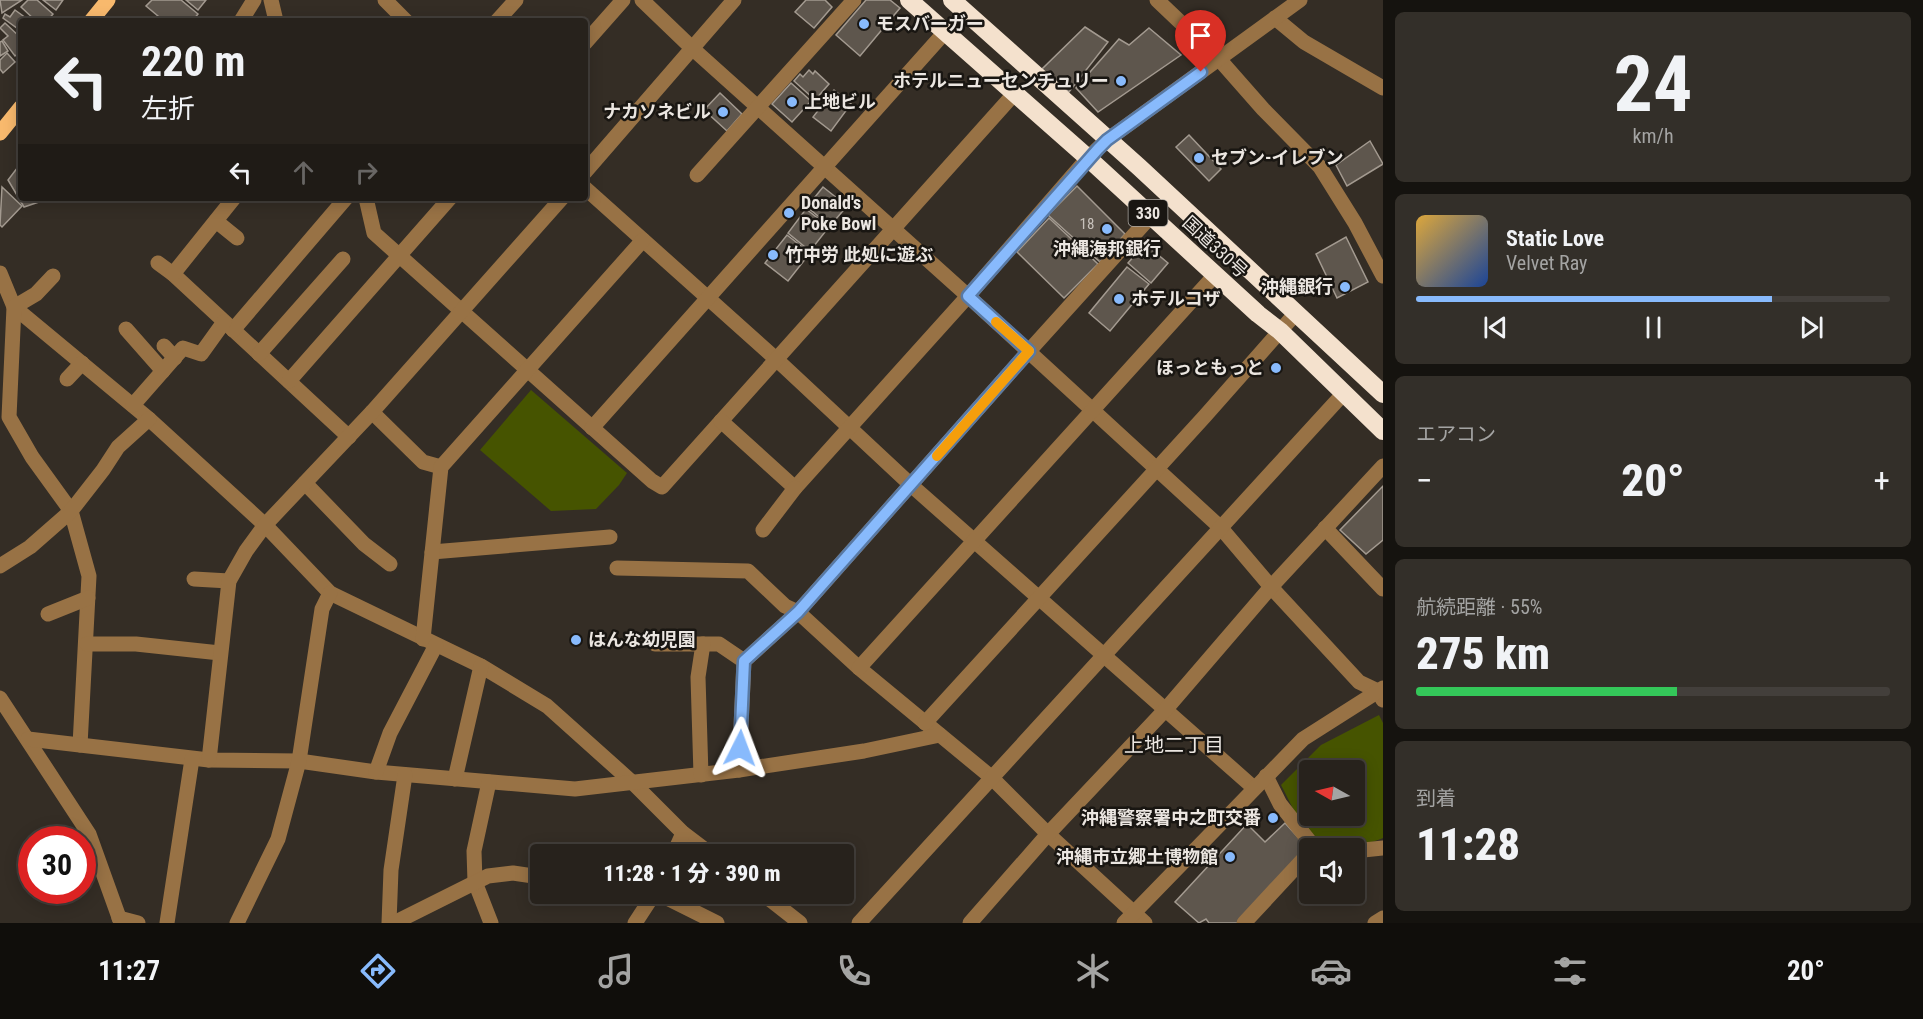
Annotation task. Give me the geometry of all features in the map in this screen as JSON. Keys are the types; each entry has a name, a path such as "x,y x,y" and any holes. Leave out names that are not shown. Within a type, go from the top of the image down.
{"highway":[{"name":"国道330号","path":"909,0 1088,158 1258,314 1280,331 1383,431"},
{"name":"国道330号","path":"952,0 1383,394"}],"main road":[{"path":"93,18 108,0"},
{"path":"0,133 18,111"}],"street":[{"path":"243,18 254,0"},
{"path":"271,0 275,18"},
{"path":"385,0 403,18"},
{"path":"500,18 516,0"},
{"path":"588,40 622,0"},
{"path":"642,0 693,50 1156,467 1221,528 1359,682 1381,693"},
{"path":"588,169 734,0"},
{"path":"697,175 854,0"},
{"path":"1157,0 1219,59 1263,109 1320,167 1355,223 1383,276"},
{"path":"763,530 795,488 968,296 1088,158 1107,140 1300,0"},
{"path":"1275,18 1304,42 1383,88"},
{"path":"592,428 706,297 945,32"},
{"path":"367,201 374,233 526,370 652,481 662,487 1014,94"},
{"path":"588,191 851,427 911,485 1254,788"},
{"path":"173,274 232,201"},
{"path":"133,405 163,372 170,352 183,348 201,354 343,201"},
{"path":"289,381 447,201"},
{"path":"209,760 229,581 246,551 265,525 350,437 460,310 559,201"},
{"path":"739,770 744,661 798,612 1151,216"},
{"path":"216,221 237,238"},
{"path":"376,772 390,733 430,642 432,552 441,467 643,240"},
{"path":"259,354 343,259"},
{"path":"158,263 173,274 350,437"},
{"path":"0,273 14,307 4,419 70,511 89,576 80,746"},
{"path":"859,668 1215,274"},
{"path":"14,307 36,294 53,276"},
{"path":"14,307 149,418 265,525 330,593 480,666 547,706 698,844"},
{"path":"925,723 1296,313"},
{"path":"126,329 163,372"},
{"path":"67,379 82,363"},
{"path":"859,923 1344,393"},
{"path":"372,412 423,462 441,467"},
{"path":"0,566 30,547 70,511 118,447 149,418"},
{"path":"721,421 795,488"},
{"path":"970,923 1048,834 1166,710 1272,587 1383,466"},
{"path":"305,483 364,544 390,564"},
{"path":"1325,528 1383,589"},
{"path":"432,552 610,537"},
{"path":"617,568 748,571 785,606 798,612 859,668 991,777 1134,919 1254,788 1303,739 1381,693"},
{"path":"194,579 229,581"},
{"path":"237,923 278,839 299,761 322,609 330,593"},
{"path":"48,614 88,598"},
{"path":"87,644 136,644 220,653"},
{"path":"654,644 719,644 744,661"},
{"path":"701,774 698,678 703,644"},
{"path":"455,779 480,666"},
{"path":"0,698 89,834 120,920 138,923"},
{"path":"28,739 192,759 299,761 405,775 574,789 739,770 864,751 940,735"},
{"path":"167,923 192,759"},
{"path":"405,775 391,870 392,923 488,876 513,873 530,876"},
{"path":"1266,776 1280,804 1306,838"},
{"path":"489,782 474,851 475,882 491,923"},
{"path":"678,844 683,833"},
{"path":"1365,850 1383,848"},
{"path":"1244,923 1299,865"},
{"path":"635,923 647,904"},
{"path":"679,904 717,923"},
{"path":"776,904 800,923"},
{"path":"1375,923 1383,918"}],"green space":[{"path":"531,390 627,473 596,509 551,511 480,450"},
{"path":"1379,715 1383,723 1383,838 1365,843 1365,838 1318,838 1305,827 1365,826 1365,760 1306,760 1321,745"},
{"path":"1299,767 1299,819 1295,812 1281,785"}],"building":[{"path":"0,0 22,0 2,13"},
{"path":"28,0 37,0 53,14 50,18 33,18 21,7"},
{"path":"43,0 63,0 56,10"},
{"path":"152,0 181,0 198,14 195,18 160,18 146,6"},
{"path":"186,0 206,0 198,10"},
{"path":"806,0 825,0 832,7 814,28 795,12"},
{"path":"866,0 890,0 900,8 860,56 836,35"},
{"path":"15,10 26,18 18,18 18,29 3,18 5,14 10,17"},
{"path":"5,23 18,35 18,54 15,56 3,40 8,36 0,28"},
{"path":"1085,27 1108,42 1069,92 1042,69"},
{"path":"1149,28 1181,55 1098,112 1076,88 1119,39 1129,45"},
{"path":"2,41 8,51 0,56 0,42"},
{"path":"7,53 15,62 3,73 0,69 0,60"},
{"path":"809,70 813,74 815,71 829,84 815,100 794,81 800,74 803,77"},
{"name":"上地ビル","path":"791,83 811,101 792,122 772,104"},
{"path":"834,90 851,104 831,131 813,117"},
{"name":"ナカソネビル","path":"720,93 742,114 727,131 704,110"},
{"name":"セブン-イレブン","path":"1189,135 1221,169 1209,181 1176,147"},
{"path":"1370,141 1383,164 1347,186 1336,165"},
{"path":"18,167 18,197 8,180"},
{"path":"1077,186 1125,234 1100,262 1048,215"},
{"path":"2,187 22,206 2,227 0,225"},
{"path":"823,187 847,206 830,226 807,207"},
{"path":"20,201 39,201 39,202 24,207"},
{"path":"806,209 829,227 810,251 788,233"},
{"path":"1049,218 1098,264 1064,298 1017,252"},
{"path":"787,235 810,253 788,281 765,263"},
{"path":"1346,237 1368,282 1337,298 1316,254"},
{"path":"1145,244 1168,263 1151,283 1128,263"},
{"name":"ホテルコザ","path":"1127,267 1149,284 1110,331 1089,313"},
{"path":"1383,486 1383,540 1366,554 1340,530"},
{"path":"1285,823 1299,838 1299,858 1242,923 1209,923 1206,919 1199,923 1175,902 1247,824 1265,842"}],"slow traffic":[{"path":"937,456 1029,351 996,322"}],"place":[{"name":"モスバーガー","path":"864,24"},
{"name":"ホテルニューセンチュリー","path":"1121,81"},
{"name":"上地ビル","path":"792,102"},
{"name":"ナカソネビル","path":"723,112"},
{"name":"セブン-イレブン","path":"1199,158"},
{"name":"Donald's Poke Bowl","path":"789,213"},
{"name":"沖縄海邦銀行","path":"1107,229"},
{"name":"竹中労 此処に遊ぶ","path":"773,255"},
{"name":"沖縄銀行","path":"1345,287"},
{"name":"ホテルコザ","path":"1119,299"},
{"name":"ほっともっと","path":"1276,368"},
{"name":"はんな幼児園","path":"576,640"},
{"name":"沖縄警察署中之町交番","path":"1273,818"},
{"name":"沖縄市立郷土博物館","path":"1230,857"}],"district":[{"name":"上地二丁目","path":"1174,745"}],"route":[{"path":"740,748 744,661 798,612 1029,351 968,296 1088,158 1107,140 1201,72"}]}
